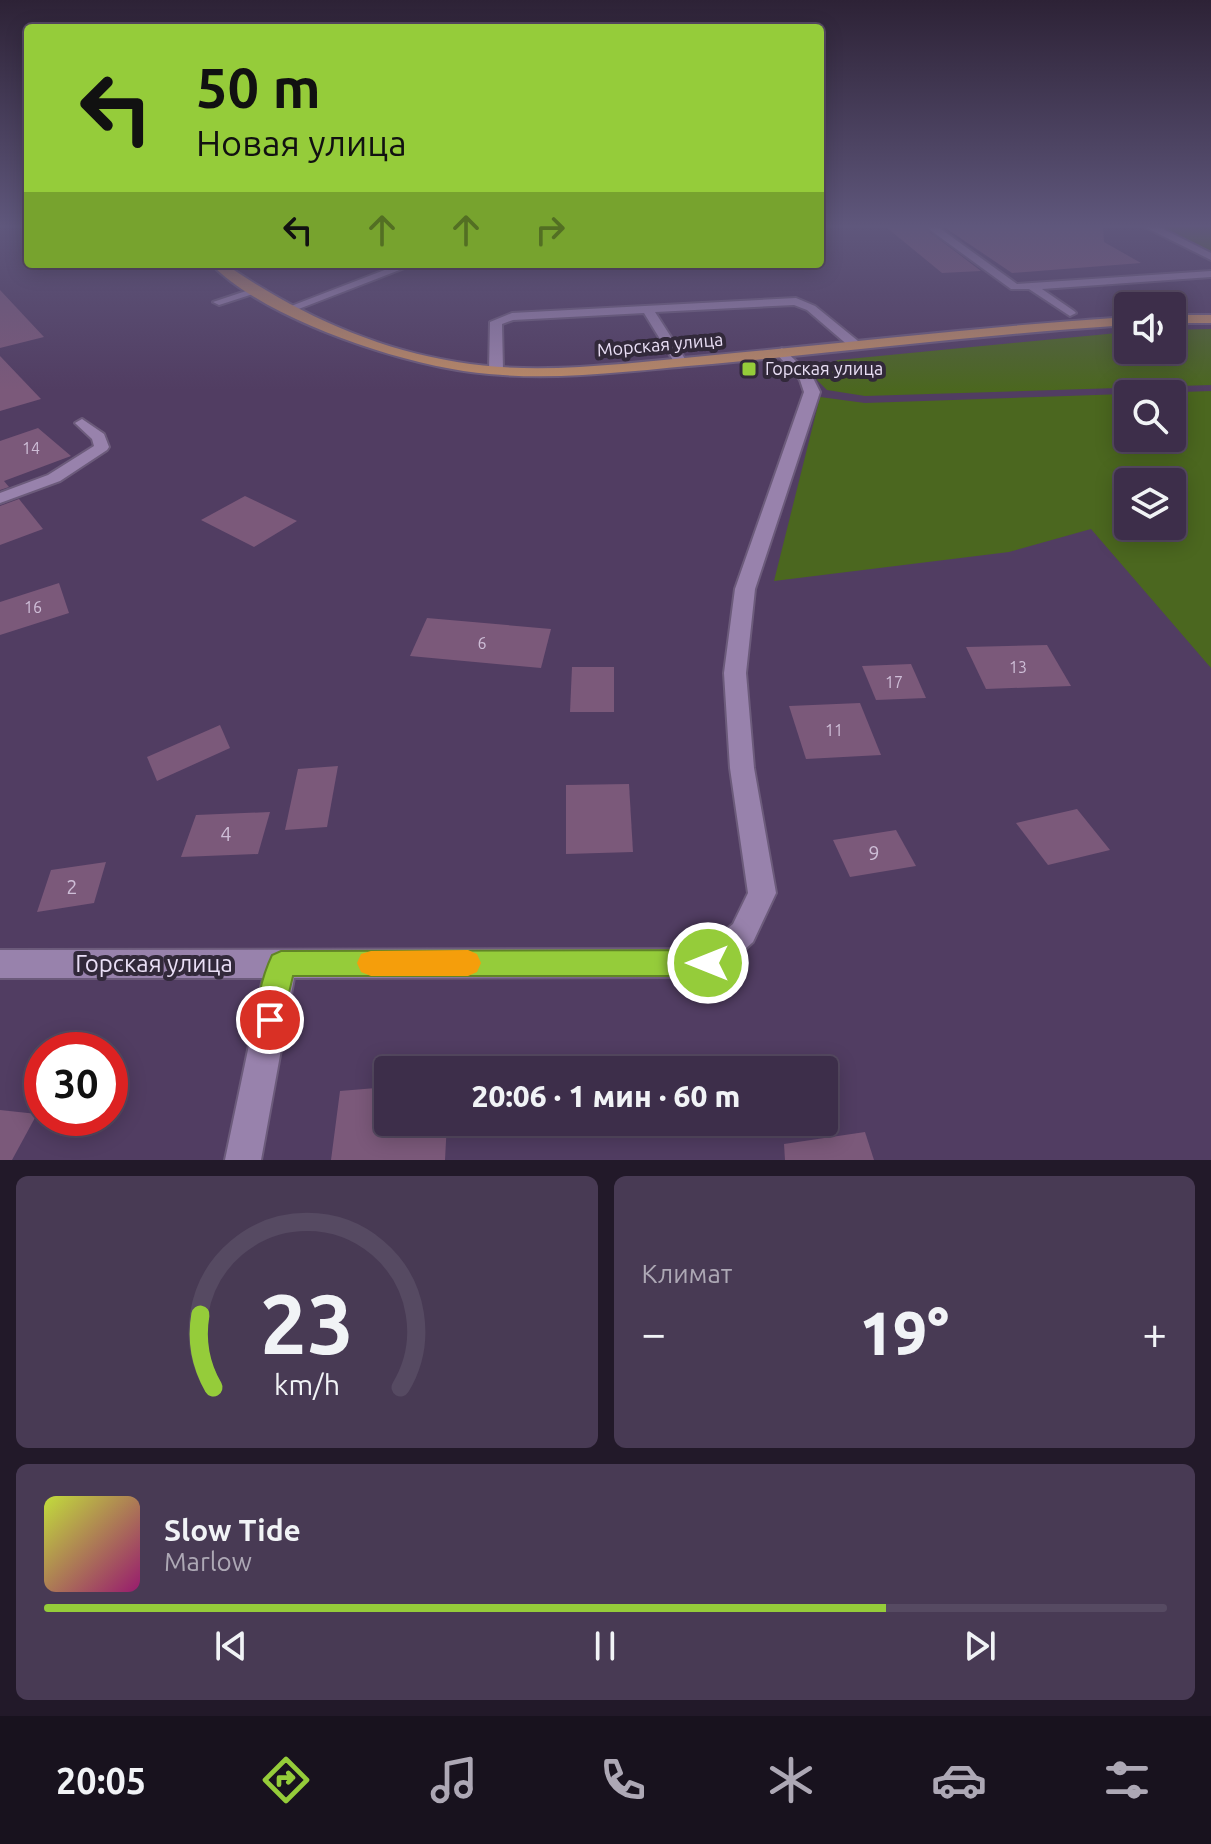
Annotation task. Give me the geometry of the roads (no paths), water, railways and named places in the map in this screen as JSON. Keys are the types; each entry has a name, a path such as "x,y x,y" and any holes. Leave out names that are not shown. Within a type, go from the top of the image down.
{"main road":[{"name":"Морская улица","path":"245,281 360,342 408,357 496,370 557,371 681,362 1114,322"},
{"path":"1186,319 1211,319"}],"street":[{"name":"Горская улица","path":"0,964 708,963 743,933 762,893 742,768 735,673 745,589 812,392 807,379 782,352"},
{"path":"243,1160 281,964"}],"lane":[{"path":"292,308 364,281"},
{"path":"1007,281 1015,287 1104,281"},
{"path":"1031,286 1070,313"},
{"path":"219,302 259,290"},
{"path":"496,370 496,322 503,318 796,301 811,308 854,344"},
{"path":"647,309 681,362"},
{"path":"0,498 54,478 102,447 99,437 82,423"}],"place":[{"name":"Горская улица","path":"749,369"}]}
